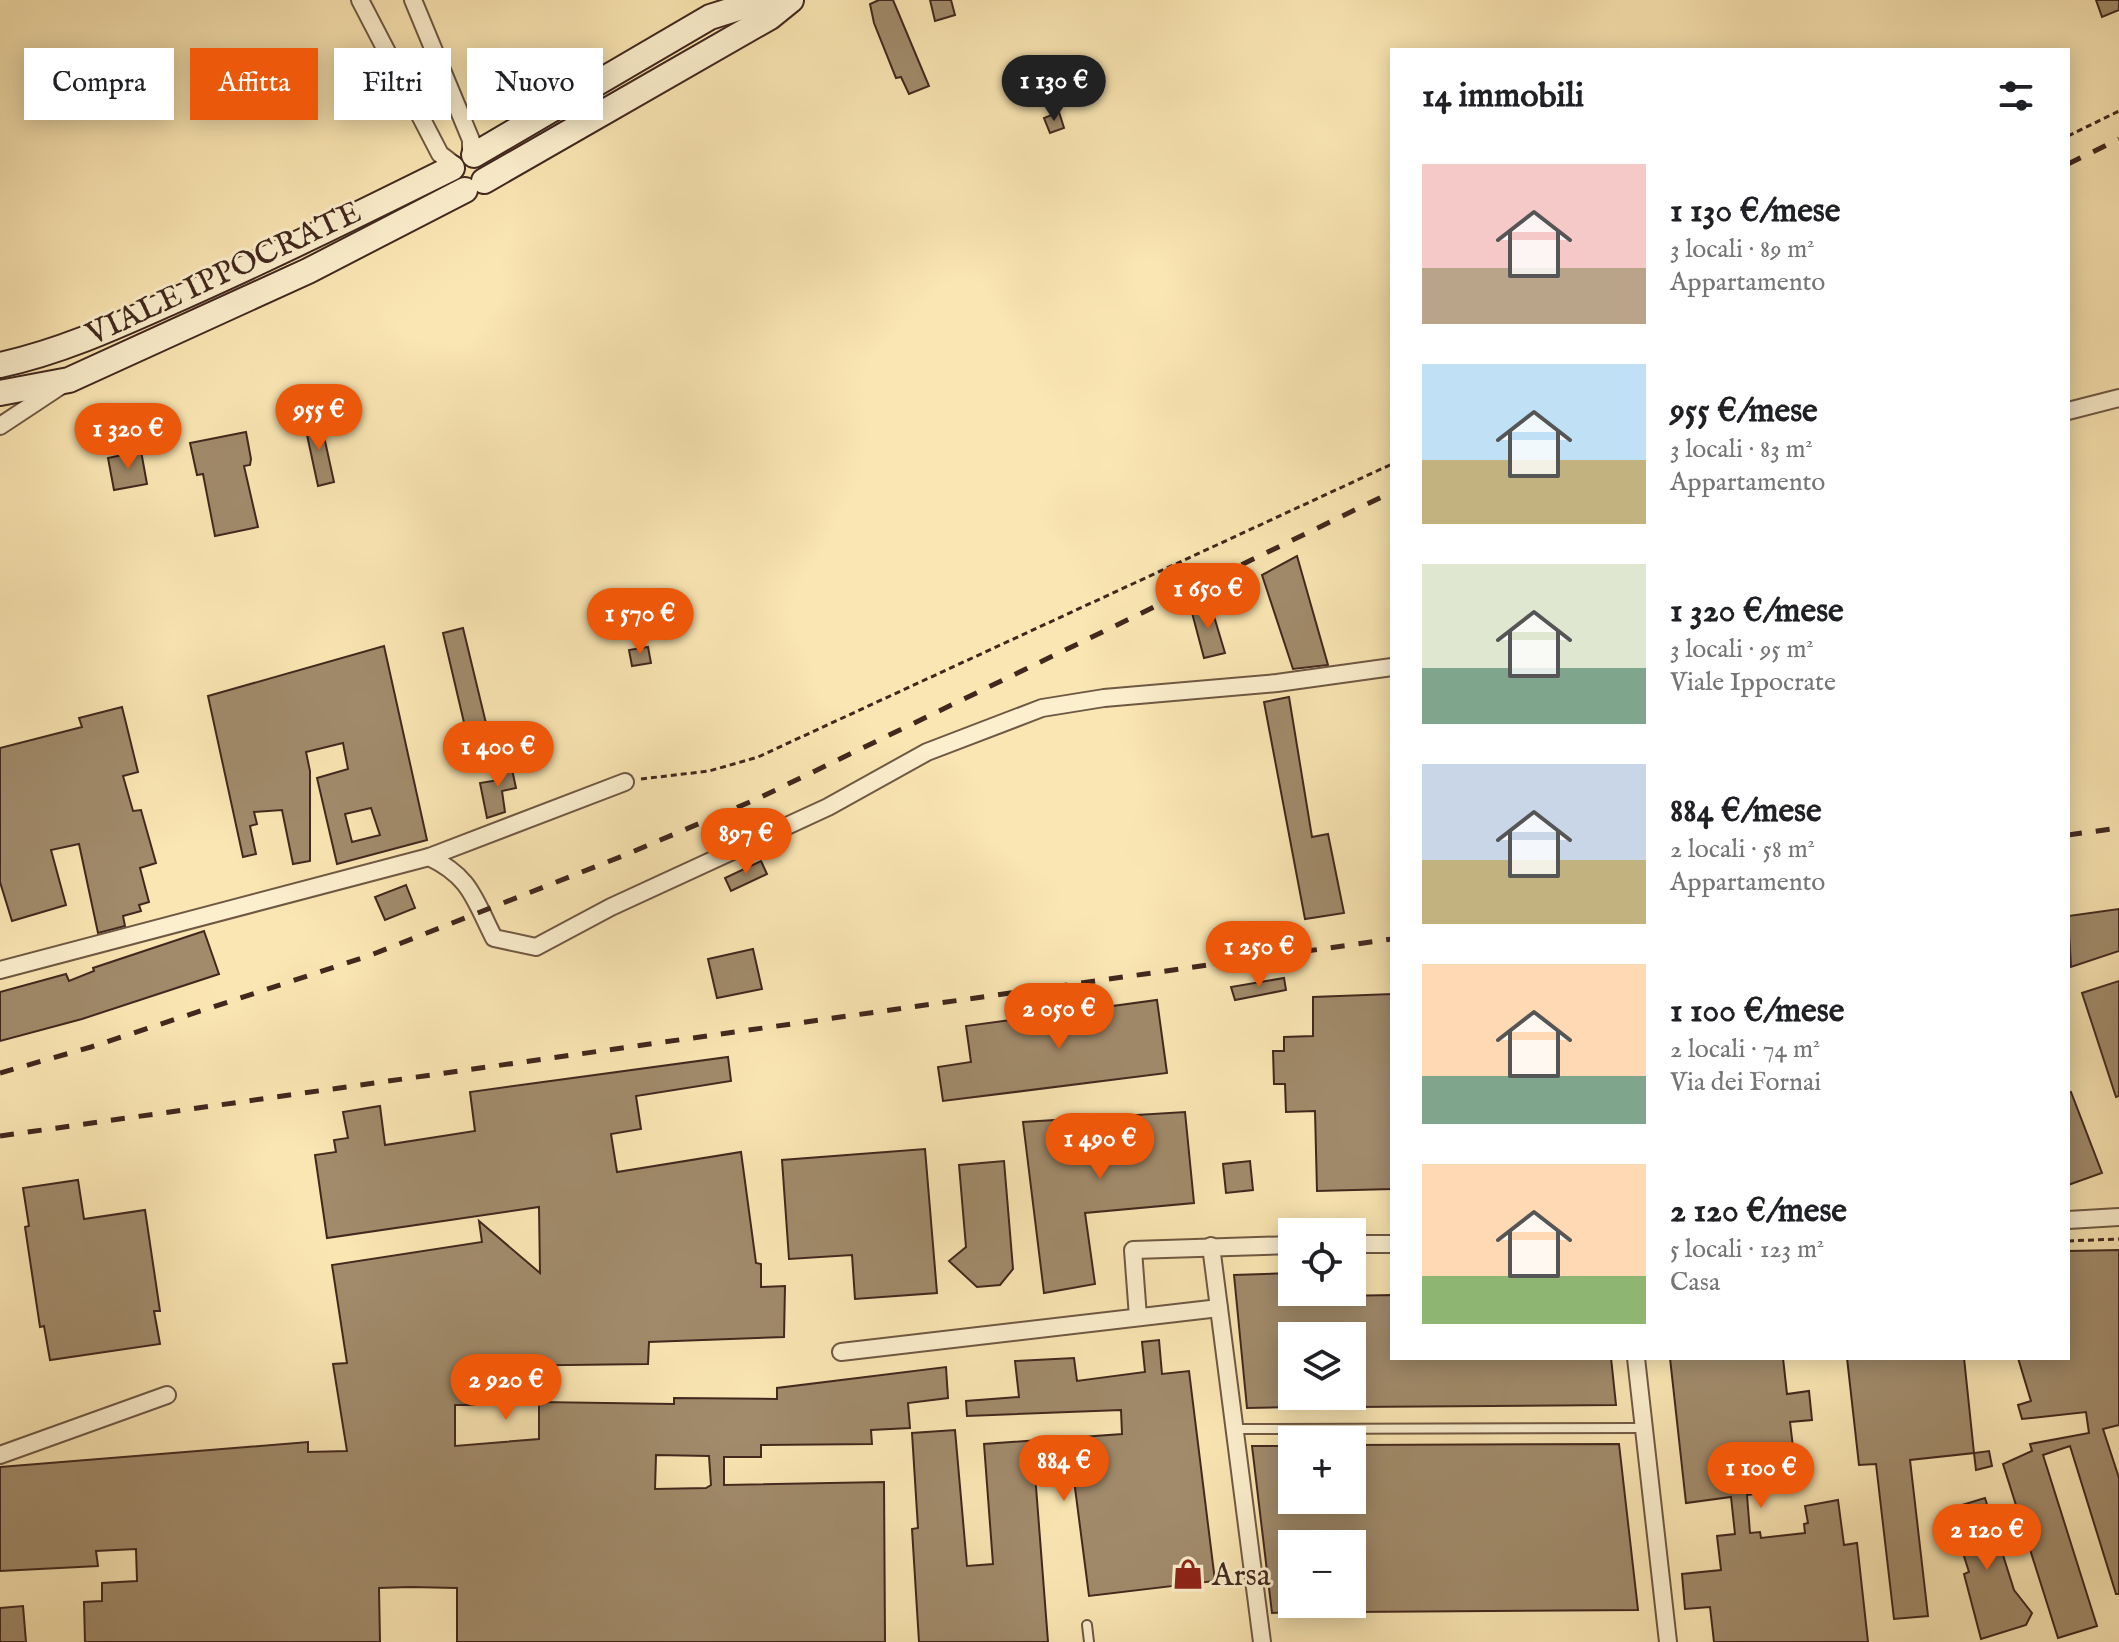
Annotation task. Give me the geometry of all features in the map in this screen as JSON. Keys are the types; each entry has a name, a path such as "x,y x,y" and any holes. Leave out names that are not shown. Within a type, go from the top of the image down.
{"street":[{"path":"360,0 440,154 462,161"},
{"path":"413,0 471,140 452,179 475,185"},
{"name":"VIALE IPPOCRATE","path":"0,365 49,354 248,268 462,161 710,17 764,0"},
{"name":"VIALE IPPOCRATE","path":"0,393 69,380 308,271 475,185 760,24 791,0"},
{"path":"0,426 69,380"},
{"path":"2070,410 2119,398"},
{"path":"429,857 453,869 466,885 494,938 536,947 611,907 828,807 927,752 1042,708 1104,698 1277,683 1390,667"},
{"path":"0,970 429,857 625,782"},
{"path":"2070,1220 2119,1217"},
{"path":"1366,1244 1390,1244"},
{"path":"1138,1317 1133,1250 1278,1245"},
{"path":"1211,1246 1262,1642"},
{"path":"841,1352 1219,1308"},
{"path":"1636,1360 1668,1642"},
{"path":"0,1455 167,1395"}],"lane":[{"path":"1235,1429 1644,1428"},
{"path":"1087,1625 1089,1642"}],"path":[{"path":"2070,135 2119,111"},
{"path":"625,782 670,773 709,771 758,757 1390,465"},
{"path":"2070,1241 2119,1239"}],"building":[{"path":"893,0 929,86 909,94 901,77 896,78 874,23 870,4"},
{"path":"930,0 951,0 955,15 935,21"},
{"path":"2096,0 2119,0 2119,10 2102,17"},
{"path":"1059,112 1064,128 1050,133 1044,118"},
{"path":"320,418 334,482 318,486 304,421"},
{"path":"246,432 251,459 250,465 244,466 258,527 215,536 203,474 197,475 190,443"},
{"path":"141,451 147,484 114,490 108,458"},
{"path":"1297,556 1328,665 1293,669 1262,575"},
{"path":"1210,603 1225,653 1204,658 1191,609"},
{"path":"463,628 491,744 470,748 443,633"},
{"path":"384,646 427,840 337,864 317,778 348,769 343,743 306,752 310,771 310,861 293,864 282,810 254,812 257,824 250,826 256,854 243,857 208,696","holes":["371,808 380,835 352,842 345,814"]},
{"path":"648,647 651,663 632,666 629,650"},
{"path":"1289,697 1312,837 1328,834 1344,913 1305,919 1264,702"},
{"path":"122,707 138,772 123,776 133,811 141,810 156,863 140,868 149,902 139,905 141,911 123,916 125,926 98,933 79,844 51,850 66,905 12,921 0,882 0,748 82,727 79,718"},
{"path":"510,760 516,788 502,791 505,812 487,818 480,783 499,780 496,763"},
{"path":"761,861 767,874 731,891 725,878"},
{"path":"406,885 415,908 385,920 375,897"},
{"path":"2119,909 2119,951 2071,967 2070,916"},
{"path":"204,931 219,974 82,1019 0,1041 0,992 66,974 69,981 94,971 93,968"},
{"path":"753,949 762,989 717,998 708,959"},
{"path":"1284,978 1286,990 1235,1000 1231,987"},
{"path":"2119,981 2119,1096 2116,1097 2082,993"},
{"path":"1390,994 1390,1189 1317,1191 1315,1111 1286,1112 1285,1084 1274,1084 1273,1051 1284,1051 1284,1037 1313,1036 1313,997"},
{"path":"1157,1000 1167,1073 943,1101 938,1067 971,1062 966,1026"},
{"path":"728,1057 731,1081 636,1096 641,1129 611,1134 617,1172 741,1152 756,1263 761,1264 761,1287 785,1286 784,1337 649,1342 648,1364 491,1366 491,1405 455,1405 455,1446 539,1439 539,1402 674,1404 674,1398 777,1399 777,1388 946,1367 948,1398 908,1403 910,1428 871,1430 872,1444 761,1445 761,1457 724,1457 724,1485 884,1482 885,1642 457,1642 457,1588 410,1587 379,1588 380,1642 85,1642 84,1602 102,1601 102,1583 137,1581 136,1549 96,1551 98,1566 0,1571 0,1467 308,1442 308,1452 347,1451 333,1364 347,1363 332,1265 482,1242 479,1221 540,1273 539,1207 327,1238 315,1155 336,1152 334,1140 348,1138 343,1112 380,1106 385,1145 475,1131 470,1092","holes":["656,1455 709,1456 711,1485 706,1488 655,1489"]},
{"path":"2070,1092 2102,1173 2070,1184"},
{"path":"1185,1112 1194,1203 1085,1213 1095,1284 1044,1293 1023,1122"},
{"path":"925,1149 937,1293 855,1299 852,1255 789,1259 782,1160"},
{"path":"1004,1161 1013,1269 1000,1285 977,1287 949,1261 966,1247 959,1165"},
{"path":"1250,1161 1253,1190 1226,1193 1223,1164"},
{"path":"78,1180 84,1219 145,1210 160,1311 154,1311 160,1344 50,1360 44,1326 40,1327 25,1227 29,1226 23,1188"},
{"path":"2119,1250 2119,1425 2103,1429 2119,1478 2119,1594 2116,1594 2070,1446 2043,1455 2097,1626 2058,1638 2003,1464 2032,1451 2030,1444 2089,1433 2086,1412 2022,1419 2018,1405 2031,1401 2019,1360 2070,1360 2070,1251"},
{"path":"1278,1273 1278,1306 1366,1306 1366,1296 1390,1295 1390,1360 1611,1360 1616,1405 1366,1407 1366,1322 1278,1322 1278,1407 1247,1408 1234,1275"},
{"path":"1159,1340 1162,1374 1189,1371 1215,1581 1089,1596 1071,1457 1034,1461 1048,1642 919,1642 912,1529 918,1528 912,1433 955,1430 967,1566 993,1564 984,1444 1122,1434 1121,1410 967,1416 966,1401 1019,1397 1015,1361 1074,1358 1077,1381 1145,1372 1142,1342"},
{"path":"1670,1360 1783,1360 1787,1394 1809,1391 1812,1420 1790,1422 1798,1489 1747,1495 1750,1533 1760,1532 1761,1538 1805,1533 1804,1524 1808,1523 1805,1506 1838,1500 1844,1545 1857,1543 1868,1642 1714,1642 1710,1607 1685,1609 1682,1574 1721,1570 1717,1536 1735,1534 1731,1497 1686,1503"},
{"path":"1847,1360 1964,1360 1974,1453 1910,1460 1928,1616 1894,1619 1876,1464 1859,1465"},
{"path":"1619,1444 1638,1610 1366,1612 1366,1530 1278,1530 1278,1613 1272,1613 1252,1446 1278,1446 1278,1514 1366,1514 1366,1445"},
{"path":"1989,1451 1992,1466 1976,1470 1974,1453"},
{"path":"1985,1498 2014,1590 2032,1613 2026,1625 1981,1639 1964,1574 1969,1572 1949,1509"},
{"path":"23,1606 26,1642 0,1642 0,1608"}],"railway":[{"path":"2070,163 2119,139"},
{"path":"0,1073 91,1047 371,955 625,855 757,799 1390,493"},
{"path":"2070,835 2119,828"},
{"path":"0,1136 1390,939"}],"place":[{"name":"Arsa","path":"1188,1574"}]}
